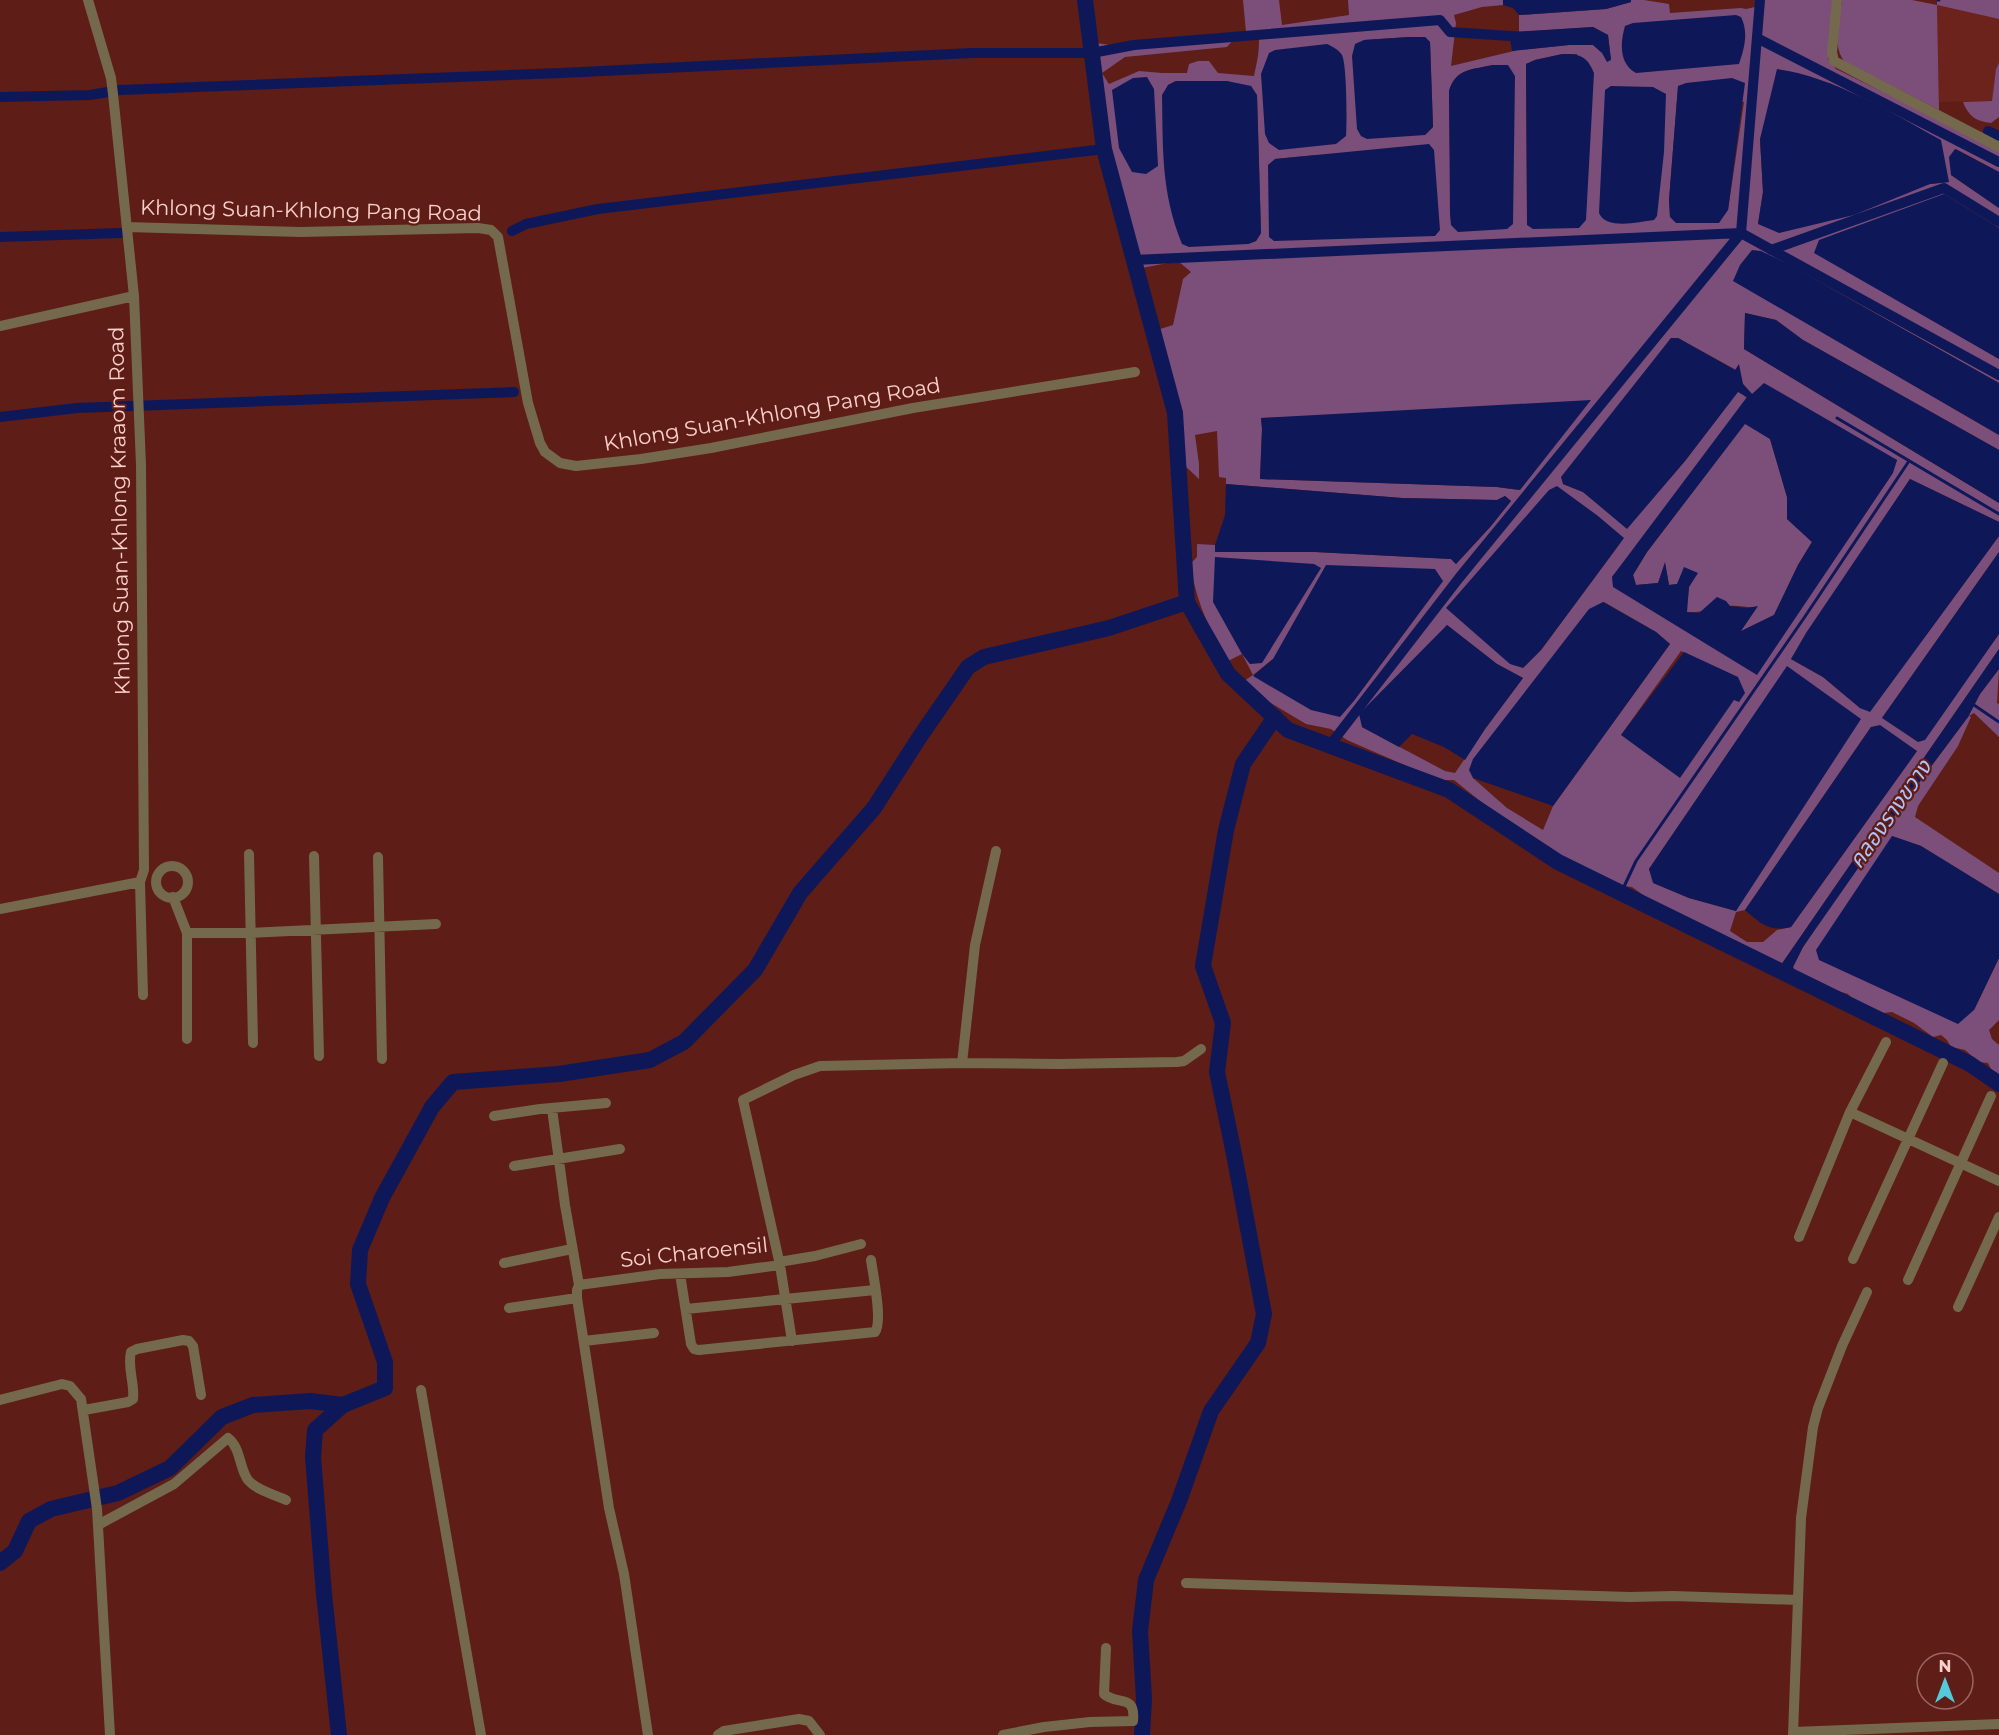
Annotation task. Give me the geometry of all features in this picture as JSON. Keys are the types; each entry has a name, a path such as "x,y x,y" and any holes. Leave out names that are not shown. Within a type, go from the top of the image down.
{"street":[{"name":"Khlong Suan-Khlong Kraaom Road","path":"88,0 111,78 134,296 141,465 143,995"},
{"path":"1837,0 1832,52 1834,61 1999,147"},
{"name":"Khlong Suan-Khlong Pang Road","path":"127,227 301,232 478,228 491,230 498,237 528,403 537,435 545,452 552,458 560,463 576,466 711,448 913,408 1135,372"},
{"path":"0,326 134,296"},
{"path":"962,1063 976,938 996,851"},
{"path":"249,854 253,1043"},
{"path":"314,856 319,1056"},
{"path":"378,857 382,1059"},
{"path":"168,866 175,866 184,871 188,886 182,894 173,897 161,893 156,881 160,872 168,866"},
{"path":"0,909 142,879 156,881"},
{"path":"173,897 187,933 187,1039"},
{"path":"187,933 251,933 436,924"},
{"path":"1799,1237 1850,1112 1886,1042"},
{"name":"Soi Charoensil","path":"579,1284 660,1274 728,1272 779,1264 743,1100 810,1068 962,1063 1177,1062 1184,1061 1201,1049"},
{"path":"1853,1259 1943,1063"},
{"path":"1908,1280 1991,1096"},
{"path":"494,1116 606,1103"},
{"path":"552,1109 579,1284 577,1298 609,1508 624,1574 648,1735"},
{"path":"1850,1112 1999,1181"},
{"path":"514,1166 620,1149"},
{"path":"1958,1307 1999,1217"},
{"path":"792,1341 779,1264 861,1244"},
{"path":"504,1263 572,1249"},
{"path":"680,1274 691,1344 696,1350 874,1332 878,1328 871,1260"},
{"path":"686,1309 875,1290"},
{"path":"1867,1292 1842,1346 1812,1427 1802,1518 1793,1733 1999,1724"},
{"path":"509,1308 577,1298"},
{"path":"584,1341 654,1333"},
{"path":"84,1410 128,1402 133,1399 131,1352 183,1340 189,1341 193,1346 201,1395"},
{"path":"0,1400 62,1384 74,1389 81,1399 97,1509 110,1735"},
{"path":"421,1390 481,1735"},
{"path":"98,1525 174,1484 228,1438 234,1443 247,1479 286,1500"},
{"path":"1186,1583 1798,1600"},
{"path":"1003,1735 1044,1727 1090,1722 1133,1721 1130,1704 1120,1699 1106,1697 1104,1694 1106,1648"},
{"path":"718,1735 724,1731 799,1719 809,1721 820,1735"}],"shaded area":[{"path":"1243,0 1279,0 1282,25 1349,15 1348,0 1503,0 1503,5 1482,7 1454,15 1456,23 1451,66 1518,50 1569,45 1593,45 1611,60 1608,35 1593,27 1519,32 1519,15 1606,9 1631,2 1631,0 1669,4 1670,13 1746,9 1755,7 1756,0 1833,0 1828,59 1836,69 1999,152 1999,172 1956,149 1951,175 1999,208 1999,228 1944,194 1916,310 1999,359 1999,383 1786,263 1733,280 1999,435 1999,450 1803,340 1776,320 1745,313 1744,349 1999,503 1999,522 1910,479 1791,659 1823,677 1860,708 1870,711 1999,536 1999,552 1882,718 1991,645 1999,634 1999,649 1781,965 1775,965 1657,905 1632,887 1615,885 1541,844 1490,809 1454,780 1439,780 1347,740 1331,729 1306,724 1269,702 1244,681 1253,675 1242,654 1228,661 1221,649 1204,614 1193,578 1190,564 1197,557 1197,544 1215,545 1215,552 1315,552 1451,559 1456,564 1511,501 1505,496 1497,500 1402,498 1226,484 1226,478 1219,477 1217,431 1195,435 1199,479 1183,464 1174,396 1157,330 1173,325 1183,279 1191,272 1178,261 1142,268 1117,187 1104,128 1097,43 1110,45 1239,33 1227,47 1125,57 1102,73 1109,84 1139,71 1187,73 1189,64 1209,61 1218,73 1254,76 1259,39 1440,24 1439,17 1246,32","holes":["1425,37 1430,42 1433,127 1425,135 1364,40","1562,54 1577,54 1586,220 1527,225 1526,64","1508,65 1451,225 1449,91 1452,83 1460,74 1472,69","1176,81 1251,86 1257,96 1261,233 1256,241 1248,244 1168,85","1823,82 1832,84 1949,182 1930,184 1758,224 1763,192 1760,139","1678,87 1744,102 1728,210 1670,217 1669,200","1316,155 1269,237 1275,159","1671,338 1678,338 1736,370 1743,384 1752,394 1897,460 1892,473 1757,674 1612,577 1655,523 1747,398 1738,391 1685,461 1627,528 1583,492 1563,484","1387,413 1519,490 1497,487 1260,479 1261,418","1624,538 1541,650 1523,668","1443,581 1353,702 1253,675 1273,659","1604,602 1656,632 1670,644 1553,806 1543,830 1507,808 1473,778","1447,625 1497,664 1523,678 1455,773 1445,771 1362,727","1681,651 1737,677 1735,699 1621,735","1787,667 1736,911 1689,898 1654,883 1649,869","1871,727 1917,751 1791,927 1777,930 1763,942 1747,942 1730,931 1736,912 1745,910"]},
{"path":"1842,0 1912,0 1937,5 1939,110 1845,62 1837,40"},
{"path":"1937,0 1999,0 1999,19 1937,5"},
{"path":"1937,5 1999,19 1999,63 1996,69 1992,101 1939,102"},
{"path":"1999,63 1999,117 1991,123 1981,121 1971,115 1963,102 1992,101 1996,69"},
{"path":"1745,423 1770,439 1787,497 1787,519 1812,542 1774,615 1740,632 1757,607 1729,606 1686,612 1689,587 1697,573 1677,584 1669,585 1665,564 1658,583 1636,585 1633,575 1647,552"},
{"path":"1999,669 1997,703 1999,704 1999,737 1974,713 1969,716 1971,717 1958,746 1918,806 1915,817 1999,873 1999,894 1921,846 1892,836 1974,1010 1999,958 1999,1020 1989,1030 1992,1039 1999,1045 1999,1074 1991,1069 1988,1063 1979,1062 1965,1050 1951,1047 1941,1035 1933,1037 1914,1023 1892,1012 1883,1013 1859,1006 1848,994 1820,986 1795,972 1793,967 1823,917 1968,717 1980,694"}],"water":[{"path":"1503,0 1631,0 1631,2 1606,9 1519,15 1513,8 1503,5"},
{"path":"1736,15 1741,17 1745,29 1744,47 1739,64 1636,73 1626,64 1622,52 1625,26 1633,23"},
{"path":"1593,27 1608,35 1611,60 1607,62 1602,53 1593,45 1512,51 1510,39 1513,32"},
{"path":"1425,37 1430,42 1433,127 1425,135 1367,139 1361,136 1357,129 1352,56 1355,44 1364,40"},
{"path":"1327,44 1339,51 1344,61 1346,136 1336,144 1279,150 1269,143 1265,134 1261,74 1269,53 1275,50"},
{"path":"1563,54 1582,57 1589,63 1594,73 1586,220 1579,228 1533,229 1527,225 1526,64"},
{"path":"1493,65 1508,65 1515,76 1513,224 1507,229 1458,232 1451,225 1450,214 1449,91 1452,83 1460,74"},
{"path":"1777,69 1819,79 1840,87 1941,140 1949,182 1930,184 1854,215 1779,233 1758,224 1763,192 1760,139"},
{"path":"1147,77 1154,89 1158,166 1146,174 1132,172 1119,148 1112,90 1133,78"},
{"path":"1732,78 1745,83 1728,210 1719,223 1676,223 1670,217 1669,200 1678,86"},
{"path":"1176,81 1227,81 1251,86 1257,95 1261,233 1256,241 1248,244 1189,247 1182,244 1170,207 1163,153 1162,95 1168,85"},
{"path":"1611,86 1653,87 1666,94 1664,152 1657,216 1654,220 1615,223 1608,222 1599,213 1605,90"},
{"path":"1429,144 1434,150 1440,230 1435,236 1274,241 1269,237 1268,165 1275,159"},
{"path":"1955,149 1999,172 1999,208 1951,175 1949,157"},
{"path":"1944,194 1999,228 1999,359 1814,253 1819,240"},
{"path":"1752,250 1761,251 1786,263 1999,383 1999,435 1733,281 1740,265"},
{"path":"1745,313 1776,320 1803,340 1999,450 1999,503 1744,349"},
{"path":"1671,338 1678,338 1735,370 1739,364 1743,384 1752,394 1764,383 1897,460 1893,473 1757,675 1613,587 1612,577 1747,397 1738,392 1685,461 1627,529 1583,492 1563,484 1561,477","holes":["1745,424 1770,439 1787,497 1787,519 1812,542 1774,615 1741,631 1758,606 1747,608 1730,606 1726,601 1717,597 1699,613 1687,612 1689,587 1698,573 1684,567 1677,584 1669,585 1665,562 1658,583 1636,585 1633,575 1647,552"]},
{"path":"1591,400 1520,490 1497,487 1260,479 1261,418"},
{"path":"1910,479 1999,522 1999,536 1870,712 1860,708 1823,677 1791,659 1806,633"},
{"path":"1226,484 1402,498 1497,500 1505,496 1511,501 1456,564 1451,559 1315,552 1215,552 1215,545 1225,515"},
{"path":"1557,486 1624,538 1541,650 1523,668 1510,664 1446,608 1549,490"},
{"path":"1999,552 1999,634 1925,740 1918,742 1882,718"},
{"path":"1215,557 1314,564 1321,568 1262,663 1250,664 1213,602"},
{"path":"1326,565 1435,569 1443,581 1340,717 1311,710 1253,676 1273,659"},
{"path":"1603,602 1656,632 1670,644 1553,806 1473,778 1469,770 1473,759 1589,609"},
{"path":"1447,625 1497,664 1523,678 1465,760 1444,747 1412,734 1399,747 1362,727 1359,714"},
{"name":"คลองรางขวาง","path":"1999,649 1999,669 1980,694 1968,717 1903,804 1803,947 1793,967 1795,972 1775,965 1781,965"},
{"path":"1684,652 1738,677 1745,693 1739,702 1734,700 1680,778 1621,735"},
{"path":"1787,666 1861,719 1736,911 1689,898 1653,883 1649,869"},
{"path":"1880,725 1917,751 1791,927 1766,926 1745,910 1871,727"},
{"path":"1892,836 1921,846 1999,894 1999,958 1974,1010 1958,1024 1819,960 1816,950"}],"waterway":[{"path":"1085,0 1104,149 1175,413 1187,602 1228,674 1288,730 1449,790 1558,862 1970,1064 1999,1084"},
{"path":"1330,745 1459,578 1741,233 1760,0"},
{"path":"0,97 90,95 120,90 561,73 972,53 1092,53 1134,45 1440,20 1450,32 1525,37"},
{"path":"1757,38 1999,162"},
{"path":"1988,131 1999,136"},
{"path":"512,231 526,224 598,209 1104,149"},
{"path":"1771,250 1944,188 1999,222"},
{"path":"0,237 121,233"},
{"path":"1133,260 1741,233 1999,375"},
{"path":"0,417 77,408 514,392"},
{"path":"1837,418 1999,514"},
{"path":"1621,893 1636,861 1909,461"},
{"path":"339,1735 324,1594 313,1457 315,1430 343,1405 385,1388 385,1362 358,1284 360,1250 382,1198 432,1107 453,1082 559,1074 650,1060 684,1042 755,970 800,893 874,808 968,667 984,657 1109,628 1187,602"},
{"path":"1971,703 1999,722"},
{"path":"1142,1735 1144,1699 1140,1631 1146,1580 1179,1501 1211,1411 1258,1343 1264,1314 1217,1072 1223,1023 1203,966 1226,830 1243,764 1275,717"},
{"path":"0,1563 15,1551 29,1521 51,1509 118,1493 170,1468 222,1417 253,1405 310,1401 343,1405"}]}
